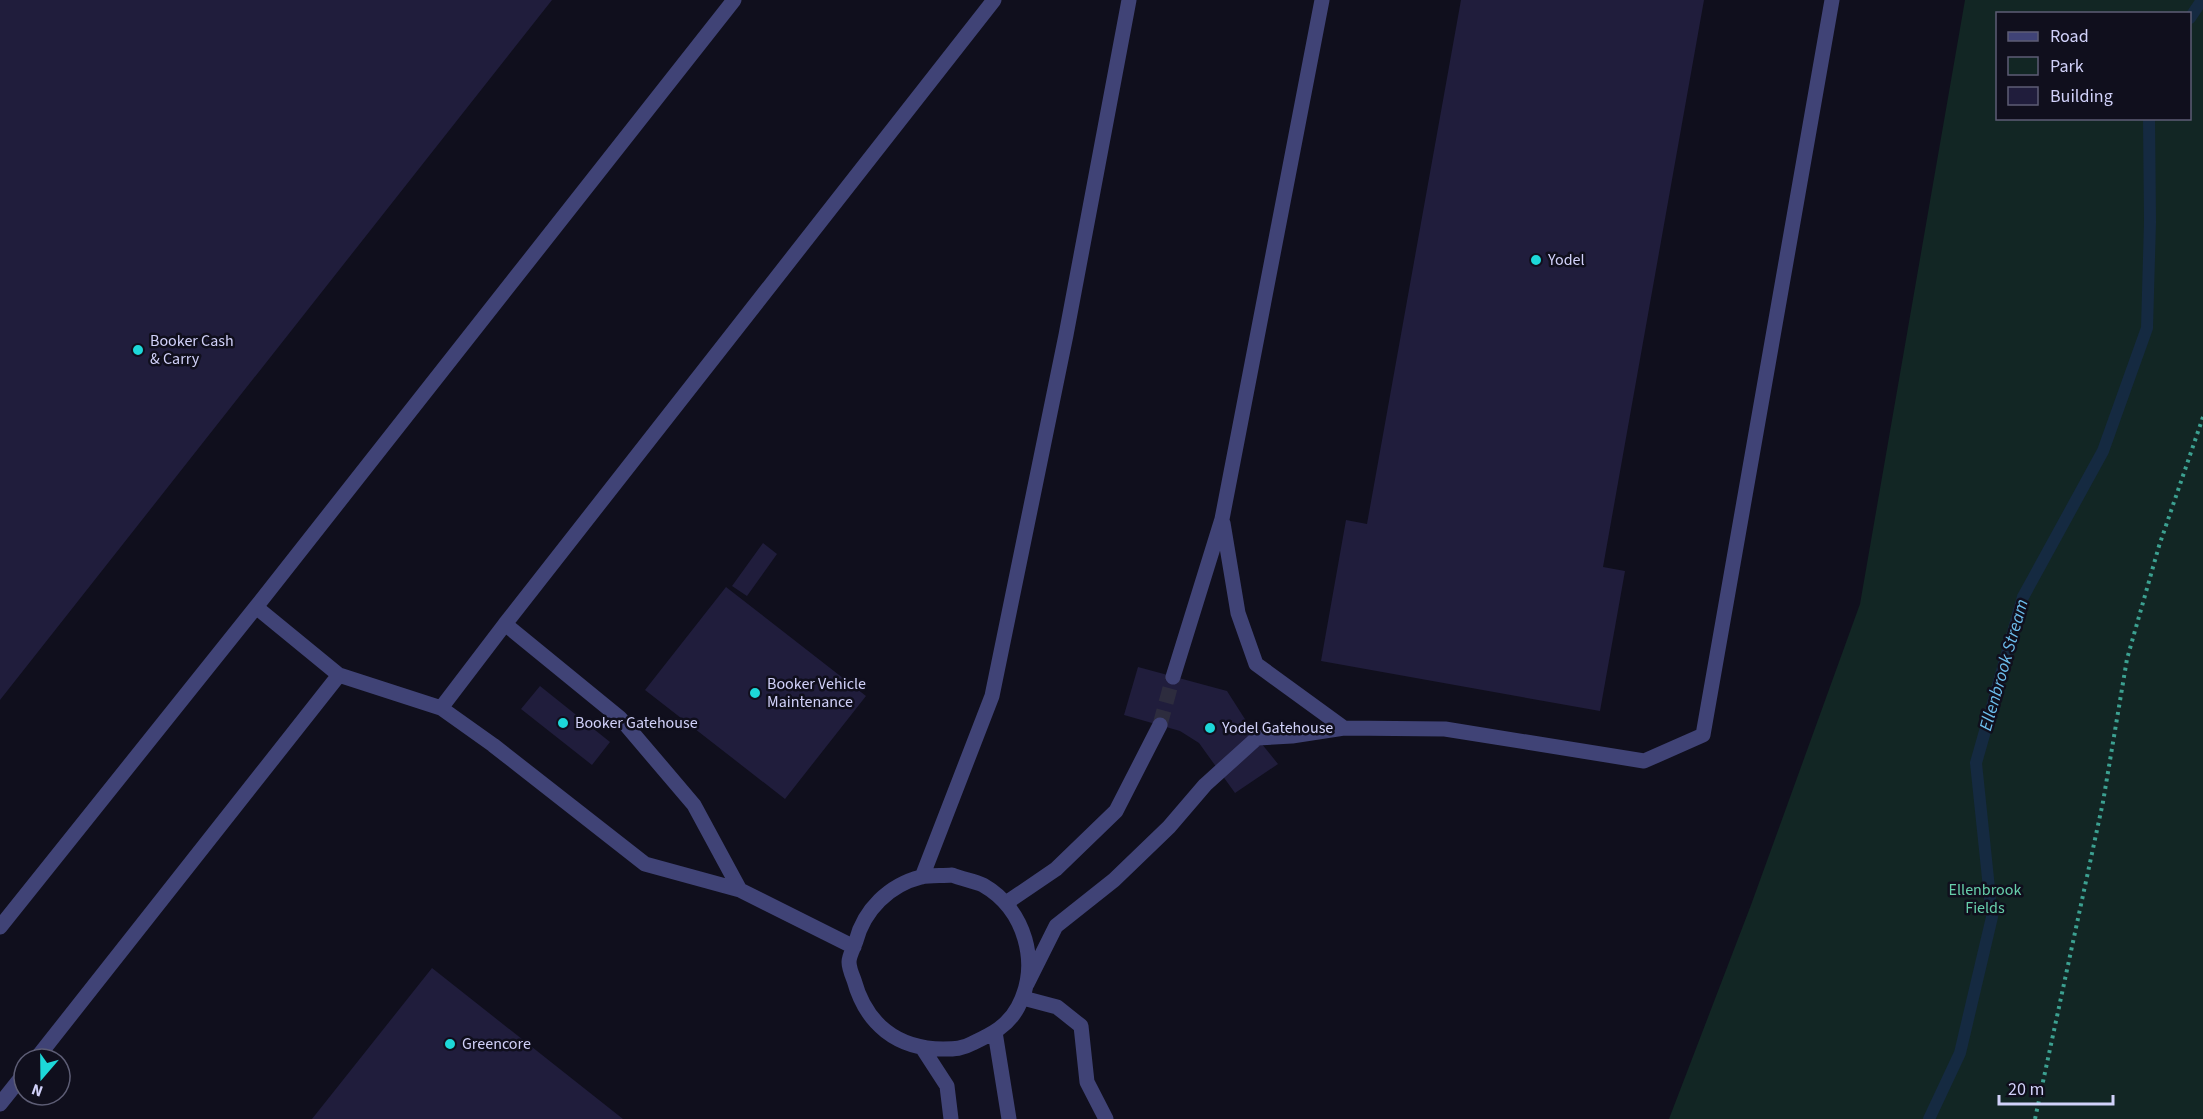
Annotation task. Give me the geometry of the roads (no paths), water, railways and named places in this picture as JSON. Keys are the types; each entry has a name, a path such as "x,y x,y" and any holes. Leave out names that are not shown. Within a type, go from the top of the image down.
{"street":[{"path":"0,927 256,607 734,0"},
{"path":"441,708 994,0"},
{"path":"922,876 992,696 1066,335 1129,0"},
{"path":"1173,677 1222,519 1322,0"},
{"path":"1025,991 1030,959 1023,929 1006,903 982,885 952,876 922,876 898,885 874,904 858,931 849,963 857,991 872,1018 894,1038 923,1049 962,1049 995,1032 1012,1018 1025,991 1056,926 1114,880 1169,827 1205,785 1257,738 1292,736 1344,728 1445,729 1644,761 1703,735 1832,0"},
{"path":"1222,519 1238,613 1256,664 1344,728"},
{"path":"256,607 339,675 441,708 493,745 645,864 740,890 854,947"},
{"path":"505,624 620,718 694,805 740,890"},
{"path":"45,1047 339,675"},
{"path":"1006,903 1056,869 1116,812 1160,725"},
{"path":"1025,991 1057,1007 1081,1026 1087,1082 1106,1119"},
{"path":"995,1032 1009,1119"},
{"path":"923,1049 947,1086 951,1119"},
{"path":"0,1104 12,1089"}],"waterway":[{"name":"Ellenbrook Stream","path":"2191,16 2202,0"},
{"name":"Ellenbrook Stream","path":"1929,1119 1960,1053 1992,917 1976,763 2023,597 2103,451 2147,328 2150,222 2149,120"}],"tunnel":[{"path":"1160,725 1173,677"}],"place":[{"name":"Yodel","path":"1536,260"},
{"name":"Booker Cash & Carry","path":"138,350"},
{"name":"Booker Vehicle Maintenance","path":"755,693"},
{"name":"Booker Gatehouse","path":"563,723"},
{"name":"Yodel Gatehouse","path":"1210,728"},
{"name":"Greencore","path":"450,1044"}],"park label":[{"name":"Ellenbrook Fields","path":"1985,899"}]}
